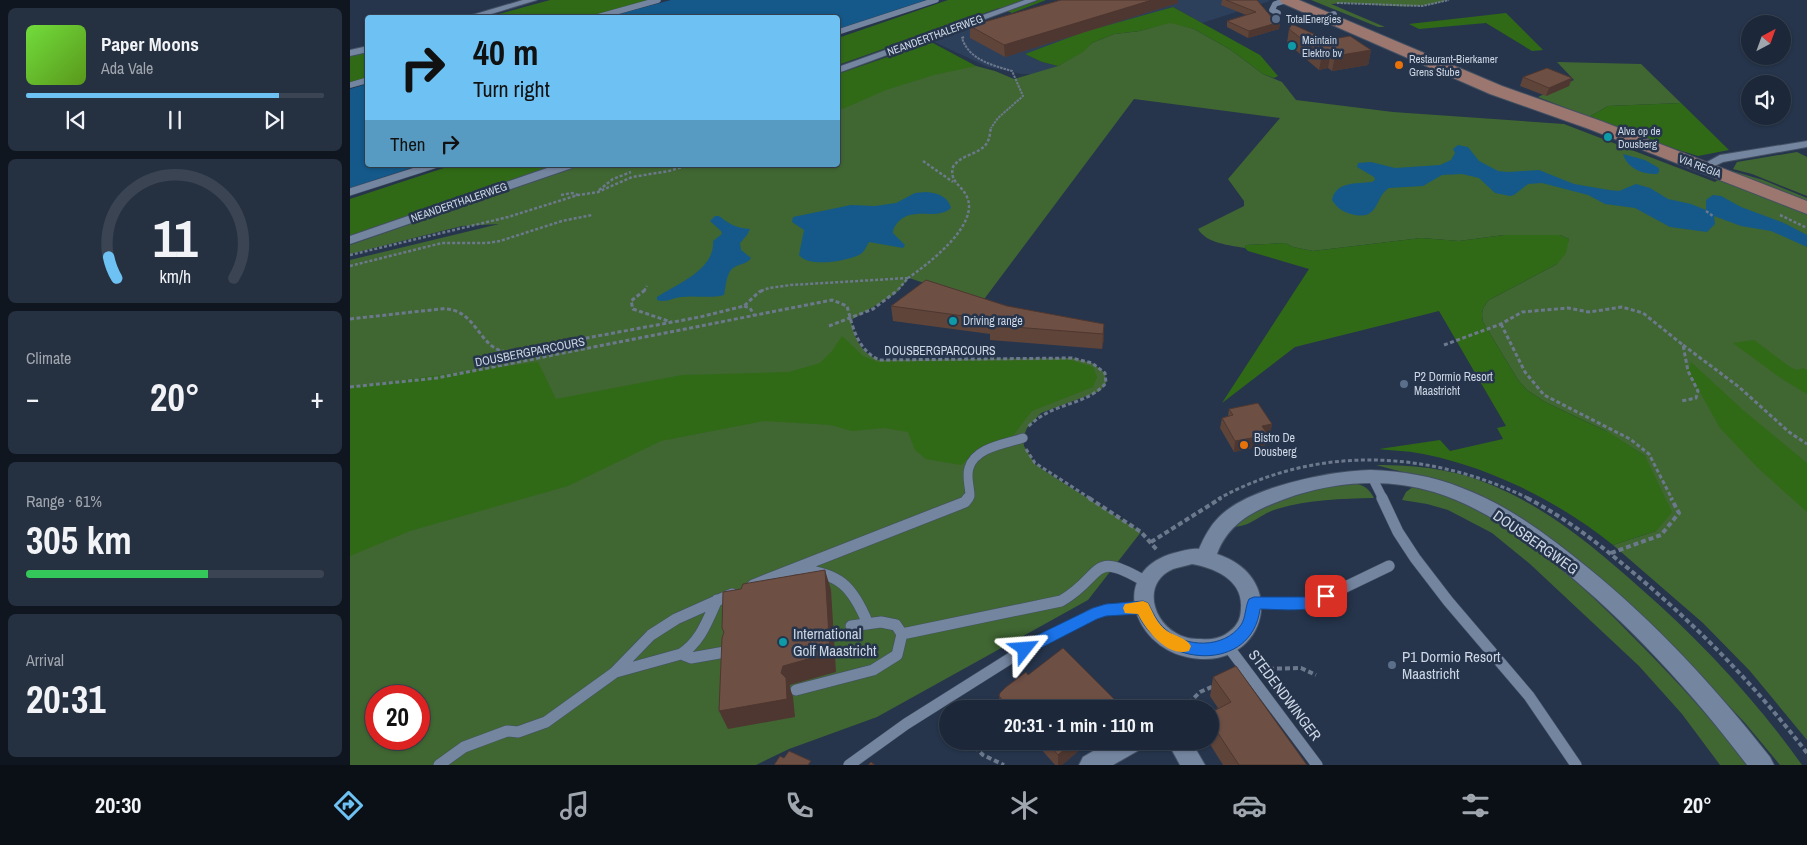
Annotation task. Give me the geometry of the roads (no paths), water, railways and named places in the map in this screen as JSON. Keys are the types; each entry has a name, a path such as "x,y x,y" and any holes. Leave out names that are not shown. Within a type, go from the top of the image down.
{"main road":[{"path":"1300,0 1331,12"},
{"path":"1284,4 1331,12"},
{"name":"VIA REGIA","path":"1331,12 1471,77 1807,208"}],"street":[{"path":"477,15 533,0"},
{"name":"NEANDERTHALERWEG","path":"840,69 1033,0"},
{"path":"350,53 365,50"},
{"path":"1704,167 1720,159 1807,144"},
{"name":"NEANDERTHALERWEG","path":"350,240 562,167"},
{"name":"DOUSBERGWEG","path":"1206,558 1211,541 1229,519 1242,508 1292,489 1322,482 1371,475 1410,480 1455,492 1504,517 1553,551 1605,594 1674,660 1726,719 1762,765"},
{"path":"1179,558 1206,558 1218,561 1239,575 1254,603 1252,618 1239,638 1227,645 1211,649 1193,649 1175,644 1160,634 1149,622 1143,608 1142,594 1146,582 1154,570 1167,562 1179,558"},
{"path":"1091,765 1117,750"},
{"path":"1184,750 1193,765"}],"lane":[{"path":"605,15 658,0"},
{"path":"840,31 936,0"},
{"path":"1294,19 1299,22 1331,12"},
{"path":"350,85 365,81"},
{"path":"350,192 428,167"},
{"path":"439,765 464,747 507,731 518,732 546,722 614,672 651,635 676,619 792,569 965,502 970,496 969,468 975,459 990,448 1023,438"},
{"path":"1371,475 1398,532 1415,558 1448,601 1529,696 1576,765"},
{"path":"902,634 1061,601 1076,591 1092,572 1108,565 1129,571 1146,582"},
{"path":"1254,603 1310,604 1389,566"},
{"path":"792,569 811,570 834,575 847,586 861,607 868,624"},
{"path":"614,672 681,654 693,648 703,632 717,600"},
{"path":"849,765 881,741 1016,654 1085,617 1106,610 1143,608"},
{"path":"796,690 873,670 897,655 902,634 896,625 881,622 851,626"},
{"name":"STEDENDWINGER","path":"1227,645 1317,765"},
{"path":"681,654 690,658 725,652"}],"water":[{"path":"671,0 926,0 840,28 840,15 615,15"},
{"path":"365,85 365,167 414,167 350,188 350,89"},
{"path":"1458,145 1468,147 1479,161 1498,171 1539,170 1574,184 1619,191 1636,184 1650,188 1668,199 1691,204 1706,210 1706,200 1713,195 1721,196 1741,207 1784,223 1807,235 1807,247 1771,231 1741,226 1714,216 1715,224 1707,232 1670,227 1635,208 1605,204 1588,195 1542,183 1528,184 1510,196 1495,193 1479,178 1462,174 1442,175 1423,186 1389,188 1384,192 1372,212 1367,215 1360,216 1345,212 1332,200 1334,194 1342,186 1375,180 1374,177 1357,167 1358,163 1371,162 1395,168 1440,165 1451,160 1455,153 1453,149"},
{"path":"1623,154 1645,160 1659,168 1659,172 1651,174 1636,170 1628,163"},
{"path":"926,192 942,196 950,204 951,208 945,212 911,215 904,217 898,222 893,233 905,245 903,248 869,242 864,251 859,255 828,262 811,261 799,255 804,230 792,222 793,217 851,205 875,206 896,203 915,193"},
{"path":"715,216 719,216 737,227 750,229 740,243 741,250 751,258 731,270 724,295 657,300 657,297 693,275 708,260 712,251 713,241 722,234 710,221"}],"place":[{"name":"TotalEnergies","path":"1276,19"},
{"name":"Maintain Elektro bv","path":"1292,46"},
{"name":"Restaurant-Bierkamer Grens Stube","path":"1399,65"},
{"name":"Alva op de Dousberg","path":"1608,137"},
{"name":"Driving range","path":"953,321"},
{"name":"P2 Dormio Resort Maastricht","path":"1404,384"},
{"name":"Bistro De Dousberg","path":"1244,445"},
{"name":"International Golf Maastricht","path":"783,642"},
{"name":"P1 Dormio Resort Maastricht","path":"1392,665"}]}
